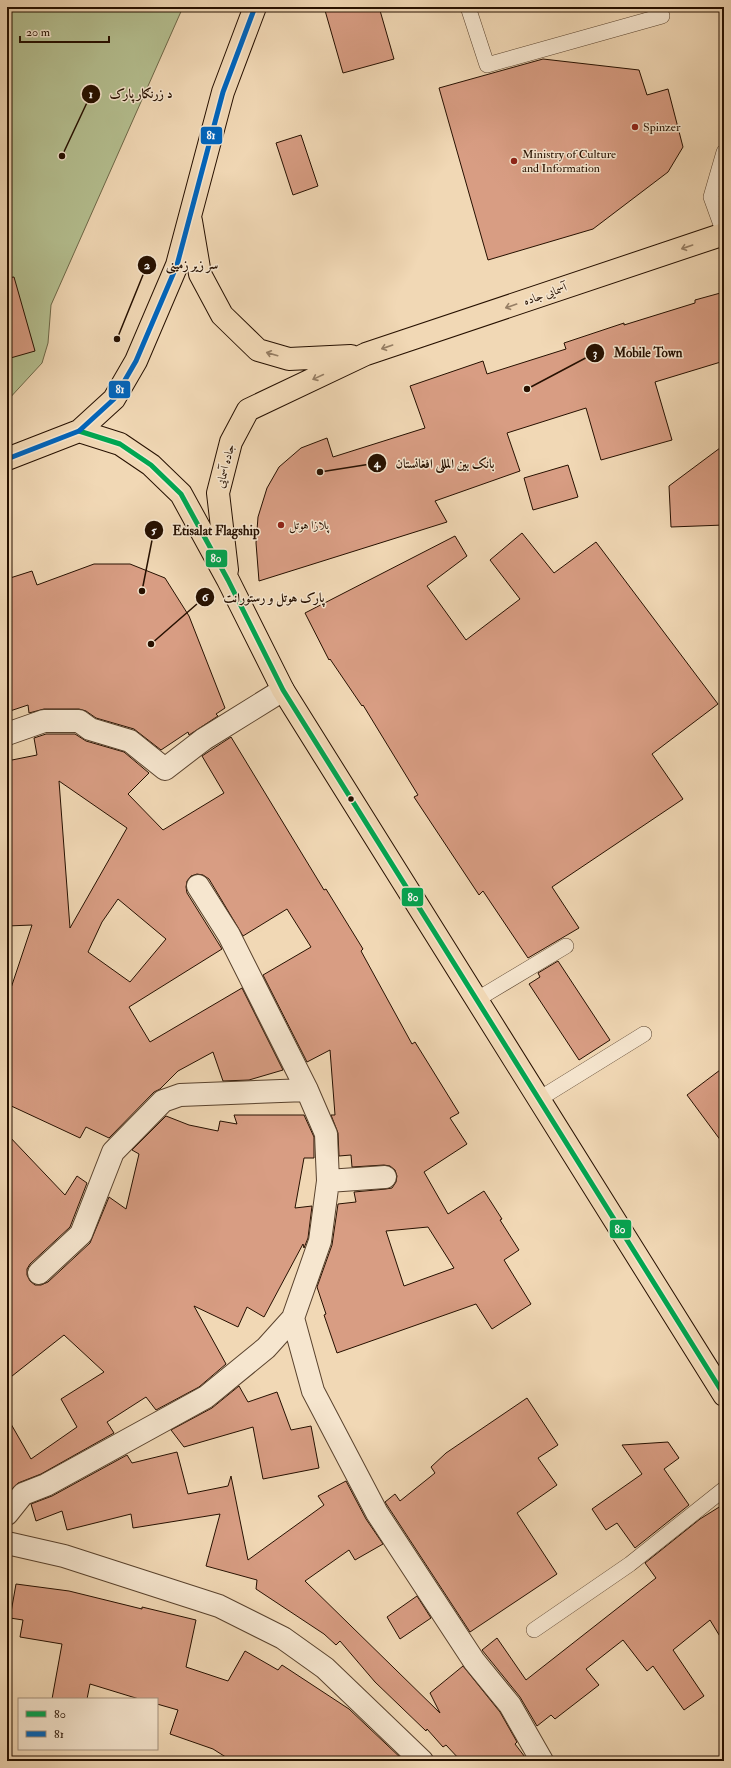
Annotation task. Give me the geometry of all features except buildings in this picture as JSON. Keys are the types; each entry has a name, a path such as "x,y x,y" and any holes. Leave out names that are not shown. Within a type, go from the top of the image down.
{"highway":[{"path":"7,459 79,431 114,399 136,361 176,265 223,92 255,7"},
{"path":"190,214 200,274 222,315 258,350 289,359 341,358 366,354"},
{"name":"آسمایی جاده","path":"366,354 724,234"},
{"name":"جاده آسمایی","path":"228,580 218,493 231,442 248,410 366,354"},
{"path":"79,431 120,444 151,465 181,494 228,580 283,690 724,1395"}],"street":[{"path":"7,734 44,721 79,721 90,729 130,741 165,769 204,739 283,690"},
{"path":"7,1514 24,1494 46,1485 206,1397 266,1348 293,1318 320,1241 328,1181 326,1134 307,1090 230,935 198,886"},
{"path":"39,1273 81,1234 113,1152 163,1101 180,1095 307,1090"},
{"path":"328,1181 385,1177"},
{"path":"293,1318 313,1392 377,1513 474,1661 510,1705 542,1761"},
{"path":"7,1543 64,1556 219,1606 283,1638 325,1668 422,1761"}],"lane":[{"path":"468,7 487,65 662,16 659,7"},
{"path":"724,152 711,197 724,234"},
{"path":"476,1000 566,946"},
{"path":"539,1099 644,1034"},
{"path":"534,1630 630,1564 724,1489"}],"green space":[{"path":"7,7 183,7 51,305 48,343 42,363 7,401"}],"transit line":[{"name":"81","path":"7,459 79,431 114,399 136,361 177,265 223,92 255,7"},
{"name":"80","path":"79,431 120,444 151,465 181,494 228,580 283,690 724,1395"}],"place":[{"name":"Spinzer","path":"635,127"},
{"name":"د زرنګار پارک","path":"62,156"},
{"name":"Ministry of Culture and Information","path":"514,161"},
{"name":"سر زیر زمینی","path":"117,339"},
{"name":"Mobile Town","path":"527,389"},
{"name":"بانک بین المللی افغانستان","path":"320,472"},
{"name":"پلازا هوتل","path":"281,525"},
{"name":"Etisalat Flagship","path":"142,591"},
{"name":"پارک هوتل و رستورانت","path":"151,644"}]}
